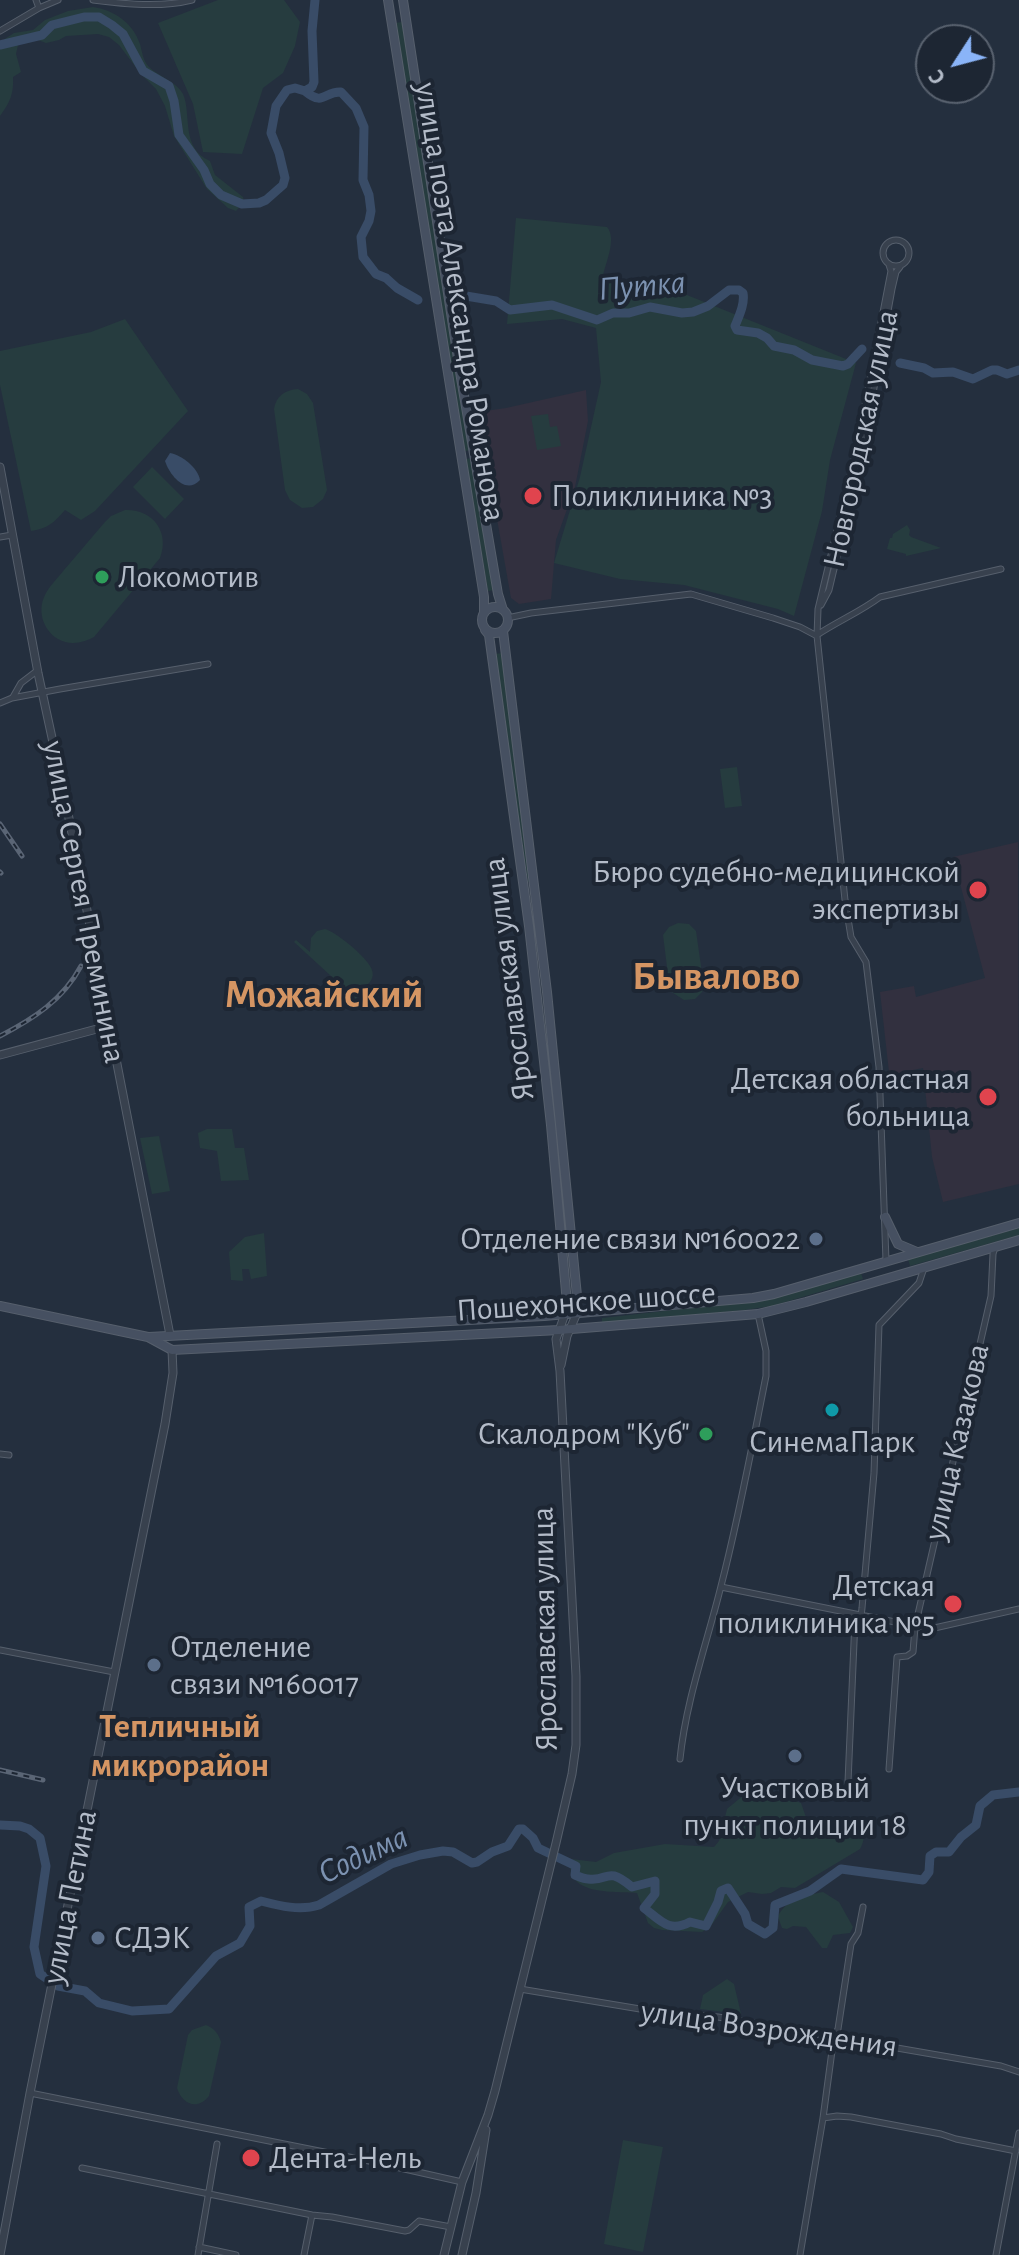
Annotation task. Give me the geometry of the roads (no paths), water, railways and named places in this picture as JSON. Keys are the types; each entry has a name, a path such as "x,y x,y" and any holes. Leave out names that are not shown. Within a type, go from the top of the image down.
{"main road":[{"name":"улица поэта Александра Романова","path":"388,0 484,612"},
{"name":"улица поэта Александра Романова","path":"403,0 461,378 503,610"},
{"path":"492,607 503,610 508,622 503,631 495,634 485,630 481,620 484,612 492,607"},
{"name":"Ярославская улица","path":"485,630 489,635 529,926 577,1313"},
{"name":"Ярославская улица","path":"503,631 533,868 560,1175 565,1314"},
{"path":"885,1217 898,1244 913,1253 904,1261 906,1265 920,1268"},
{"name":"Пошехонское шоссе","path":"148,1337 565,1314 753,1298 1019,1223"},
{"name":"Пошехонское шоссе","path":"0,1306 148,1337 172,1350 559,1330 758,1314 1019,1240"},
{"path":"886,1262 889,1278"},
{"path":"857,1270 869,1273 863,1285"},
{"path":"599,1311 593,1317 599,1327"},
{"path":"532,1316 538,1324 533,1331"},
{"path":"281,1331 282,1345"},
{"path":"170,1335 172,1350"}],"street":[{"path":"36,0 39,8"},
{"path":"0,31 58,0"},
{"path":"94,0 165,4 192,0"},
{"path":"900,240 908,247 910,255 900,267 889,265 883,250 888,243 900,240"},
{"name":"Новгородская улица","path":"886,1262 877,1054 866,962 854,944 849,928 817,636 818,609 857,447 891,271 889,265"},
{"name":"Новгородская улица","path":"818,609 828,596 863,448 896,272 900,267"},
{"name":"улица Сергея Преминина","path":"0,467 170,1335"},
{"path":"0,537 12,535"},
{"path":"512,617 691,594 800,627 817,636 836,622 868,608 882,596 1001,569"},
{"path":"0,703 43,692 208,664"},
{"path":"12,698 21,683 38,670"},
{"path":"0,1055 108,1026"},
{"name":"улица Казакова","path":"889,1769 897,1657 913,1652 915,1627 991,1296 996,1246"},
{"path":"861,1616 874,1473 879,1325 919,1283 920,1268"},
{"name":"Ярославская улица","path":"560,1371 577,1313"},
{"name":"Ярославская улица","path":"462,2255 476,2193 488,2115 572,1774 577,1723 556,1339 565,1314"},
{"path":"680,1759 684,1729 721,1587 766,1376 766,1351 758,1314"},
{"name":"улица Петина","path":"0,2255 165,1424 173,1373 172,1350"},
{"path":"0,1454 9,1455"},
{"path":"721,1587 930,1629 1019,1609"},
{"path":"848,1782 855,1619 861,1616"},
{"path":"0,1650 114,1672"},
{"path":"800,2255 834,2036 838,2029 851,1944 858,1933 863,1907"},
{"name":"улица Возрождения","path":"519,1989 834,2036 1001,2066 1019,2072"},
{"path":"30,2093 369,2161 462,2182 471,2186 476,2193"},
{"name":"Ярославская улица","path":"444,2255 462,2182 488,2115"},
{"path":"823,2118 851,2117 1016,2151"},
{"path":"996,2255 1019,2133"},
{"path":"198,2255 217,2144"},
{"path":"82,2168 405,2231 419,2221 451,2227"},
{"path":"304,2255 312,2215"},
{"path":"199,2247 236,2255"}],"water":[{"path":"170,453 189,463 200,480 189,485 179,482 165,461"}],"waterway":[{"path":"0,45 42,35 52,25 84,17 99,17 123,34 143,71 169,86 179,135 204,170 210,184 221,195 242,204 259,203 283,185 285,178 271,133 276,106 287,90 295,88 305,91 314,82 312,31 315,0"},
{"name":"Путка","path":"305,91 316,98 341,92 356,108 364,127 363,180 371,211 361,237 363,257 376,274 418,300"},
{"name":"Путка","path":"466,296 496,301 510,310 552,305 597,320 613,313 629,313 650,307 693,312 708,306 729,290 739,290 743,297 735,326 737,330 758,333 774,346 794,350 812,360 843,366 862,349"},
{"name":"Путка","path":"900,363 933,373 953,372 973,379 992,370 1007,374 1019,370"},
{"name":"Содима","path":"0,1825 20,1826 40,1838 46,1866 34,1947 40,1974 58,1986 85,1991 99,2003 132,2011 169,2009 216,1956 240,1943 250,1926 249,1907 261,1901 297,1908 319,1905 391,1864 420,1855 453,1852 472,1863 477,1862 508,1846 519,1829 533,1838 538,1848 576,1866 575,1875 580,1877 595,1879 612,1876 632,1887 655,1881 655,1894 644,1908 666,1924 676,1926 690,1922 706,1926 721,1891 728,1888 748,1924 765,1934 773,1928 775,1905 810,1891 841,1869 923,1880 929,1872 930,1856 936,1852 949,1852 976,1825 980,1806 993,1795 1019,1792"}],"railway":[{"path":"0,824 22,856"},
{"path":"0,1036 56,999 81,966"},
{"path":"0,1770 43,1780"}],"place":[{"name":"Поликлиника №3","path":"533,496"},
{"name":"Локомотив","path":"102,577"},
{"name":"Бюро судебно-медицинской экспертизы","path":"978,890"},
{"name":"Детская областная больница","path":"988,1097"},
{"name":"Отделение связи №160022","path":"816,1239"},
{"name":"СинемаПарк","path":"832,1410"},
{"name":"Скалодром \"Куб\"","path":"706,1434"},
{"name":"Детская поликлиника №5","path":"953,1604"},
{"name":"Отделение связи №160017","path":"154,1665"},
{"name":"Участковый пункт полиции 18","path":"795,1756"},
{"name":"СДЭК","path":"98,1938"},
{"name":"Дента-Нель","path":"251,2158"}],"district":[{"name":"Бывалово","path":"716,977"},
{"name":"Можайский","path":"324,995"},
{"name":"Тепличный микрорайон","path":"180,1746"}]}
